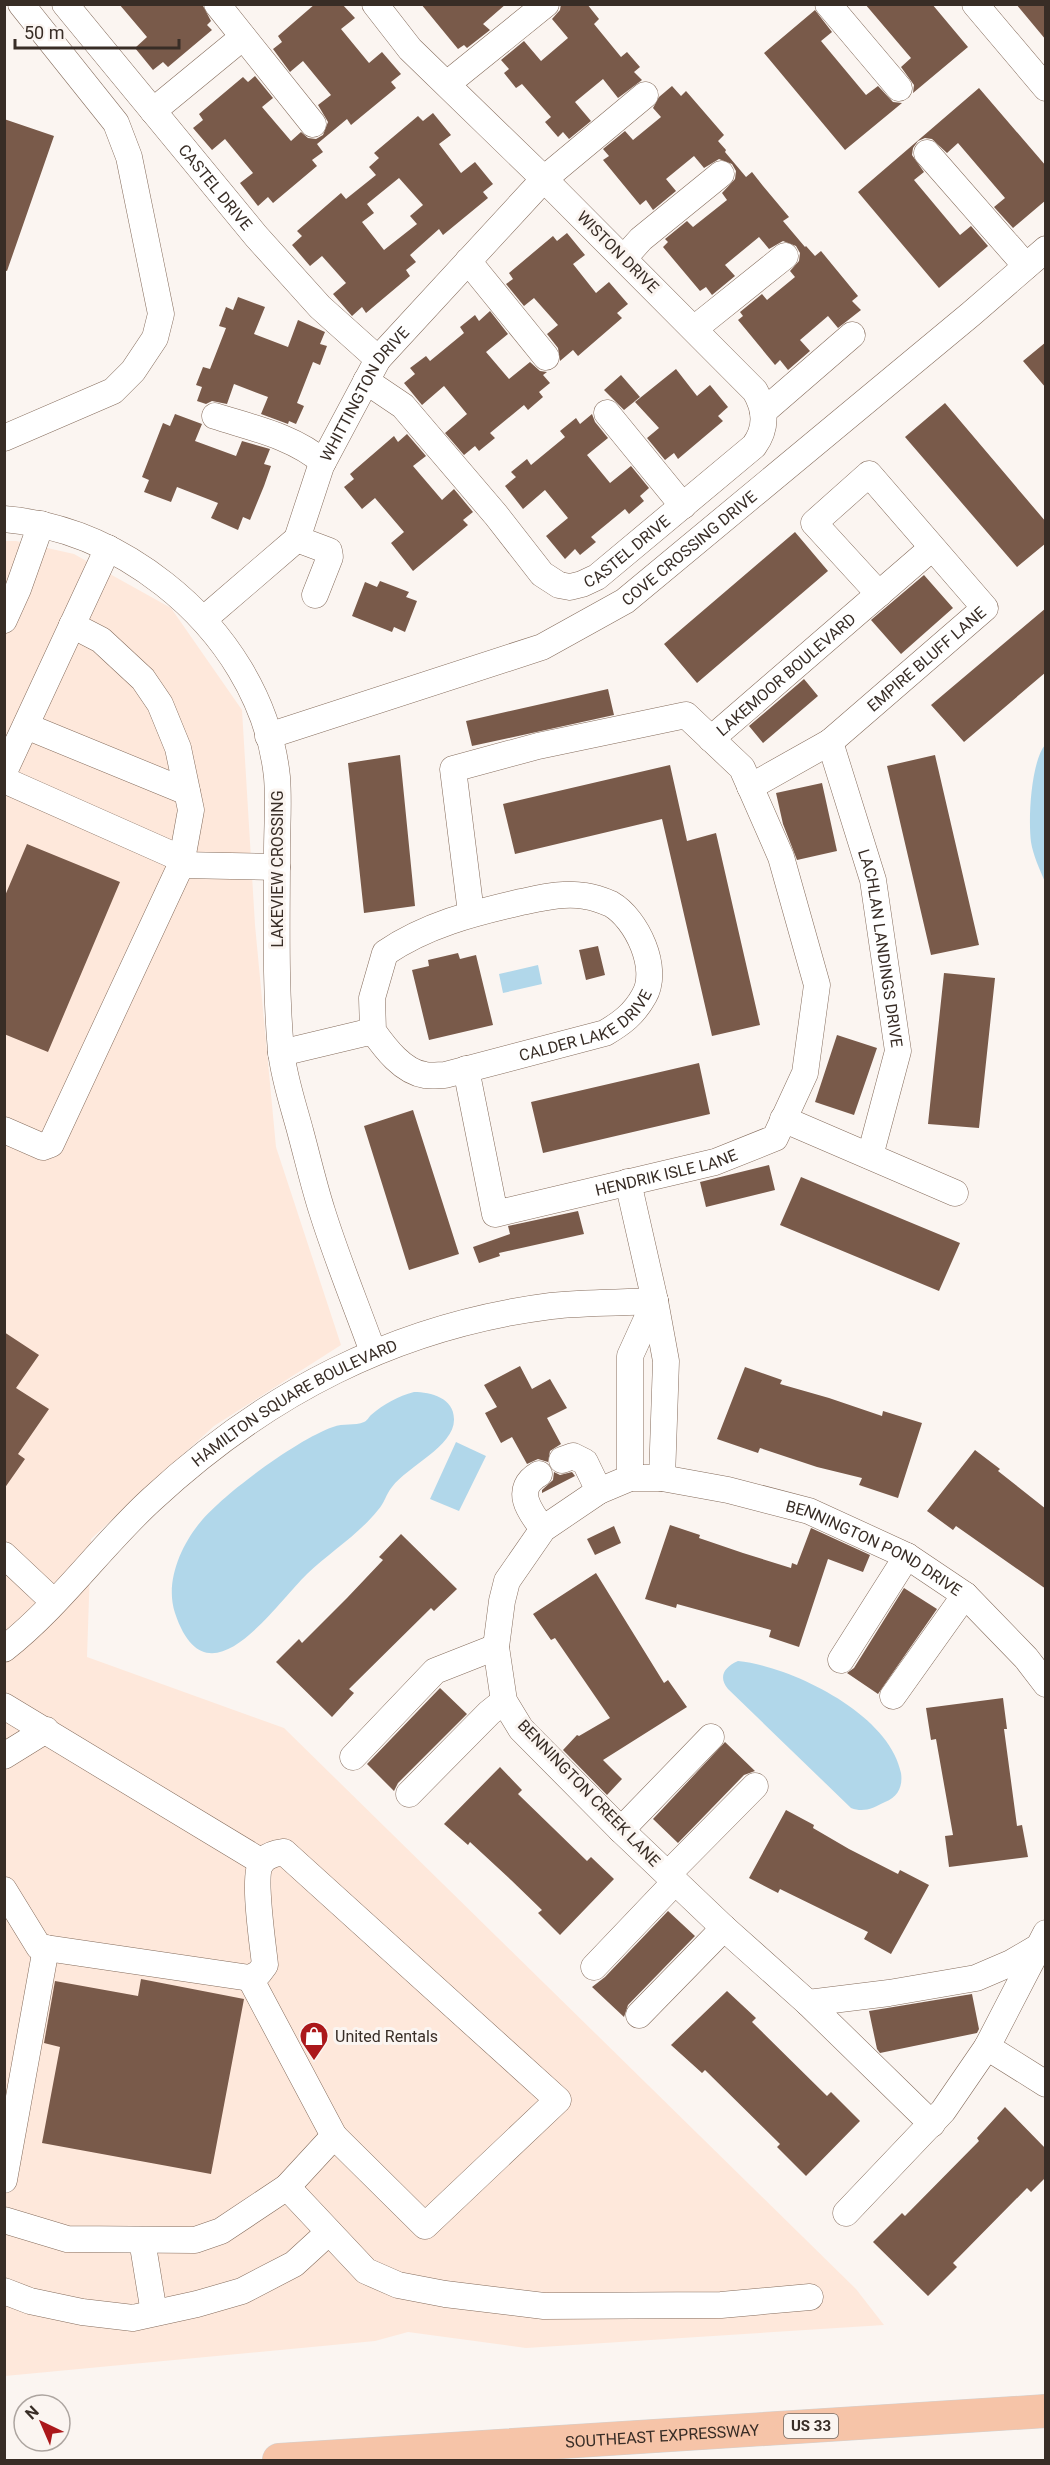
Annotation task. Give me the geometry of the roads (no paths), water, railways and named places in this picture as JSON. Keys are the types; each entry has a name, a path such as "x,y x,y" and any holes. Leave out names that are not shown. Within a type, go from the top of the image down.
{"highway":[{"name":"SOUTHEAST EXPRESSWAY","path":"279,2460 1046,2411"}],"street":[{"path":"4,438 113,391 133,372 155,338 161,314 129,157 116,123 21,4"},
{"name":"CASTEL DRIVE","path":"65,4 255,236 320,307 378,359"},
{"path":"218,4 313,123"},
{"path":"447,84 546,4"},
{"path":"828,4 899,88"},
{"path":"975,4 1046,88"},
{"name":"WISTON DRIVE","path":"381,7 410,49 544,178 755,391 764,412"},
{"path":"153,111 243,38"},
{"name":"WHITTINGTON DRIVE","path":"297,539 323,462 378,359 544,178 645,95"},
{"path":"927,153 1026,266"},
{"path":"624,258 641,239 722,174"},
{"name":"COVE CROSSING DRIVE","path":"268,736 542,647 625,601 1046,249"},
{"path":"694,329 785,256"},
{"path":"468,261 546,357"},
{"path":"607,413 683,506 754,446 762,436 765,423 764,412 852,335"},
{"name":"CASTEL DRIVE","path":"366,381 403,406 496,515 542,574 559,585 570,587 597,577 683,506"},
{"path":"215,416 285,438 308,450 323,462"},
{"name":"EMPIRE BLUFF LANE","path":"750,787 830,742 985,608 869,474 814,523 879,594"},
{"name":"LAKEVIEW CROSSING","path":"4,519 41,524 75,533 108,548 154,576 204,619 220,639 259,707 277,778 277,976 281,1053 285,1076 322,1211 373,1352"},
{"path":"4,620 11,589 41,524"},
{"path":"204,619 297,539 329,551 330,557 315,595"},
{"path":"4,772 108,548"},
{"name":"LAKEMOOR BOULEVARD","path":"471,913 453,769 538,746 686,715 711,739 932,548"},
{"path":"4,1130 43,1147 51,1144 181,862 191,810 178,748 160,704 143,679 101,639 72,625"},
{"path":"26,726 187,792"},
{"name":"HENDRIK ISLE LANE","path":"466,1069 495,1214 715,1162 775,1138 805,1073 817,985 781,857 742,768 711,739"},
{"name":"LACHLAN LANDINGS DRIVE","path":"830,742 873,880 898,1051 870,1156"},
{"path":"4,780 181,862 277,867"},
{"name":"CALDER LAKE DRIVE","path":"548,896 584,896 612,905 644,943 649,972 645,995 625,1022 605,1033 445,1075 424,1075 403,1064 386,1049 374,1031 372,998 385,953 405,940 471,913 548,896"},
{"path":"281,1053 374,1031"},
{"path":"783,1119 955,1193"},
{"path":"628,1182 666,1361 662,1478"},
{"path":"630,1478 630,1356 655,1301"},
{"name":"HAMILTON SQUARE BOULEVARD","path":"4,1649 54,1602 148,1503 217,1443 308,1385 373,1352 462,1323 552,1306 655,1301"},
{"path":"562,1460 573,1456 585,1462 599,1491"},
{"path":"539,1474 529,1479 524,1492 531,1513 543,1529"},
{"name":"BENNINGTON CREEK LANE","path":"662,1478 630,1478 599,1491 543,1529 507,1581 502,1601 496,1647 504,1701 521,1729 621,1830 723,1928 807,2003 932,2124"},
{"name":"BENNINGTON POND DRIVE","path":"662,1478 728,1490 808,1511 907,1556 965,1595 1043,1676"},
{"path":"4,1555 54,1602"},
{"path":"841,1660 907,1556"},
{"path":"893,1696 965,1595"},
{"path":"353,1757 435,1671 496,1647"},
{"path":"409,1794 489,1713 504,1701"},
{"path":"4,1706 262,1862"},
{"path":"4,1756 46,1730"},
{"path":"621,1830 711,1737"},
{"path":"594,1967 755,1786"},
{"path":"4,1890 39,1947 250,1978 259,1973 264,1965 257,1878 262,1862 273,1854 284,1852 558,2100 425,2226 334,2136 250,1978"},
{"path":"639,2015 723,1928"},
{"path":"807,2003 889,1993 976,1978 1011,1963 1043,1939"},
{"path":"846,2213 932,2124 987,2047 1043,1939"},
{"path":"4,2180 46,1948"},
{"path":"987,2047 1046,2084"},
{"path":"4,2220 67,2239 195,2240 221,2231 286,2187 334,2136"},
{"path":"286,2187 366,2271 398,2286 544,2306 721,2305 810,2297"},
{"path":"4,2291 30,2301 82,2312 133,2318 242,2291 294,2264 329,2232"},
{"path":"142,2240 154,2313"}],"water":[{"path":"1045,745 1045,882 1032,847 1030,820 1036,764"},
{"path":"538,965 542,984 503,993 499,974"},
{"path":"414,1392 427,1393 446,1401 453,1412 452,1429 439,1447 399,1479 370,1519 307,1574 259,1626 240,1642 222,1652 204,1652 188,1640 172,1602 173,1578 185,1544 198,1525 242,1484 300,1443 333,1427 364,1422 386,1404"},
{"path":"456,1442 486,1456 459,1511 430,1499"},
{"path":"738,1661 784,1672 810,1683 859,1713 878,1731 893,1751 901,1773 900,1787 896,1794 890,1800 868,1809 851,1808 728,1689 723,1680 724,1673 729,1666"}],"place":[{"name":"United Rentals","path":"314,2062"}]}
